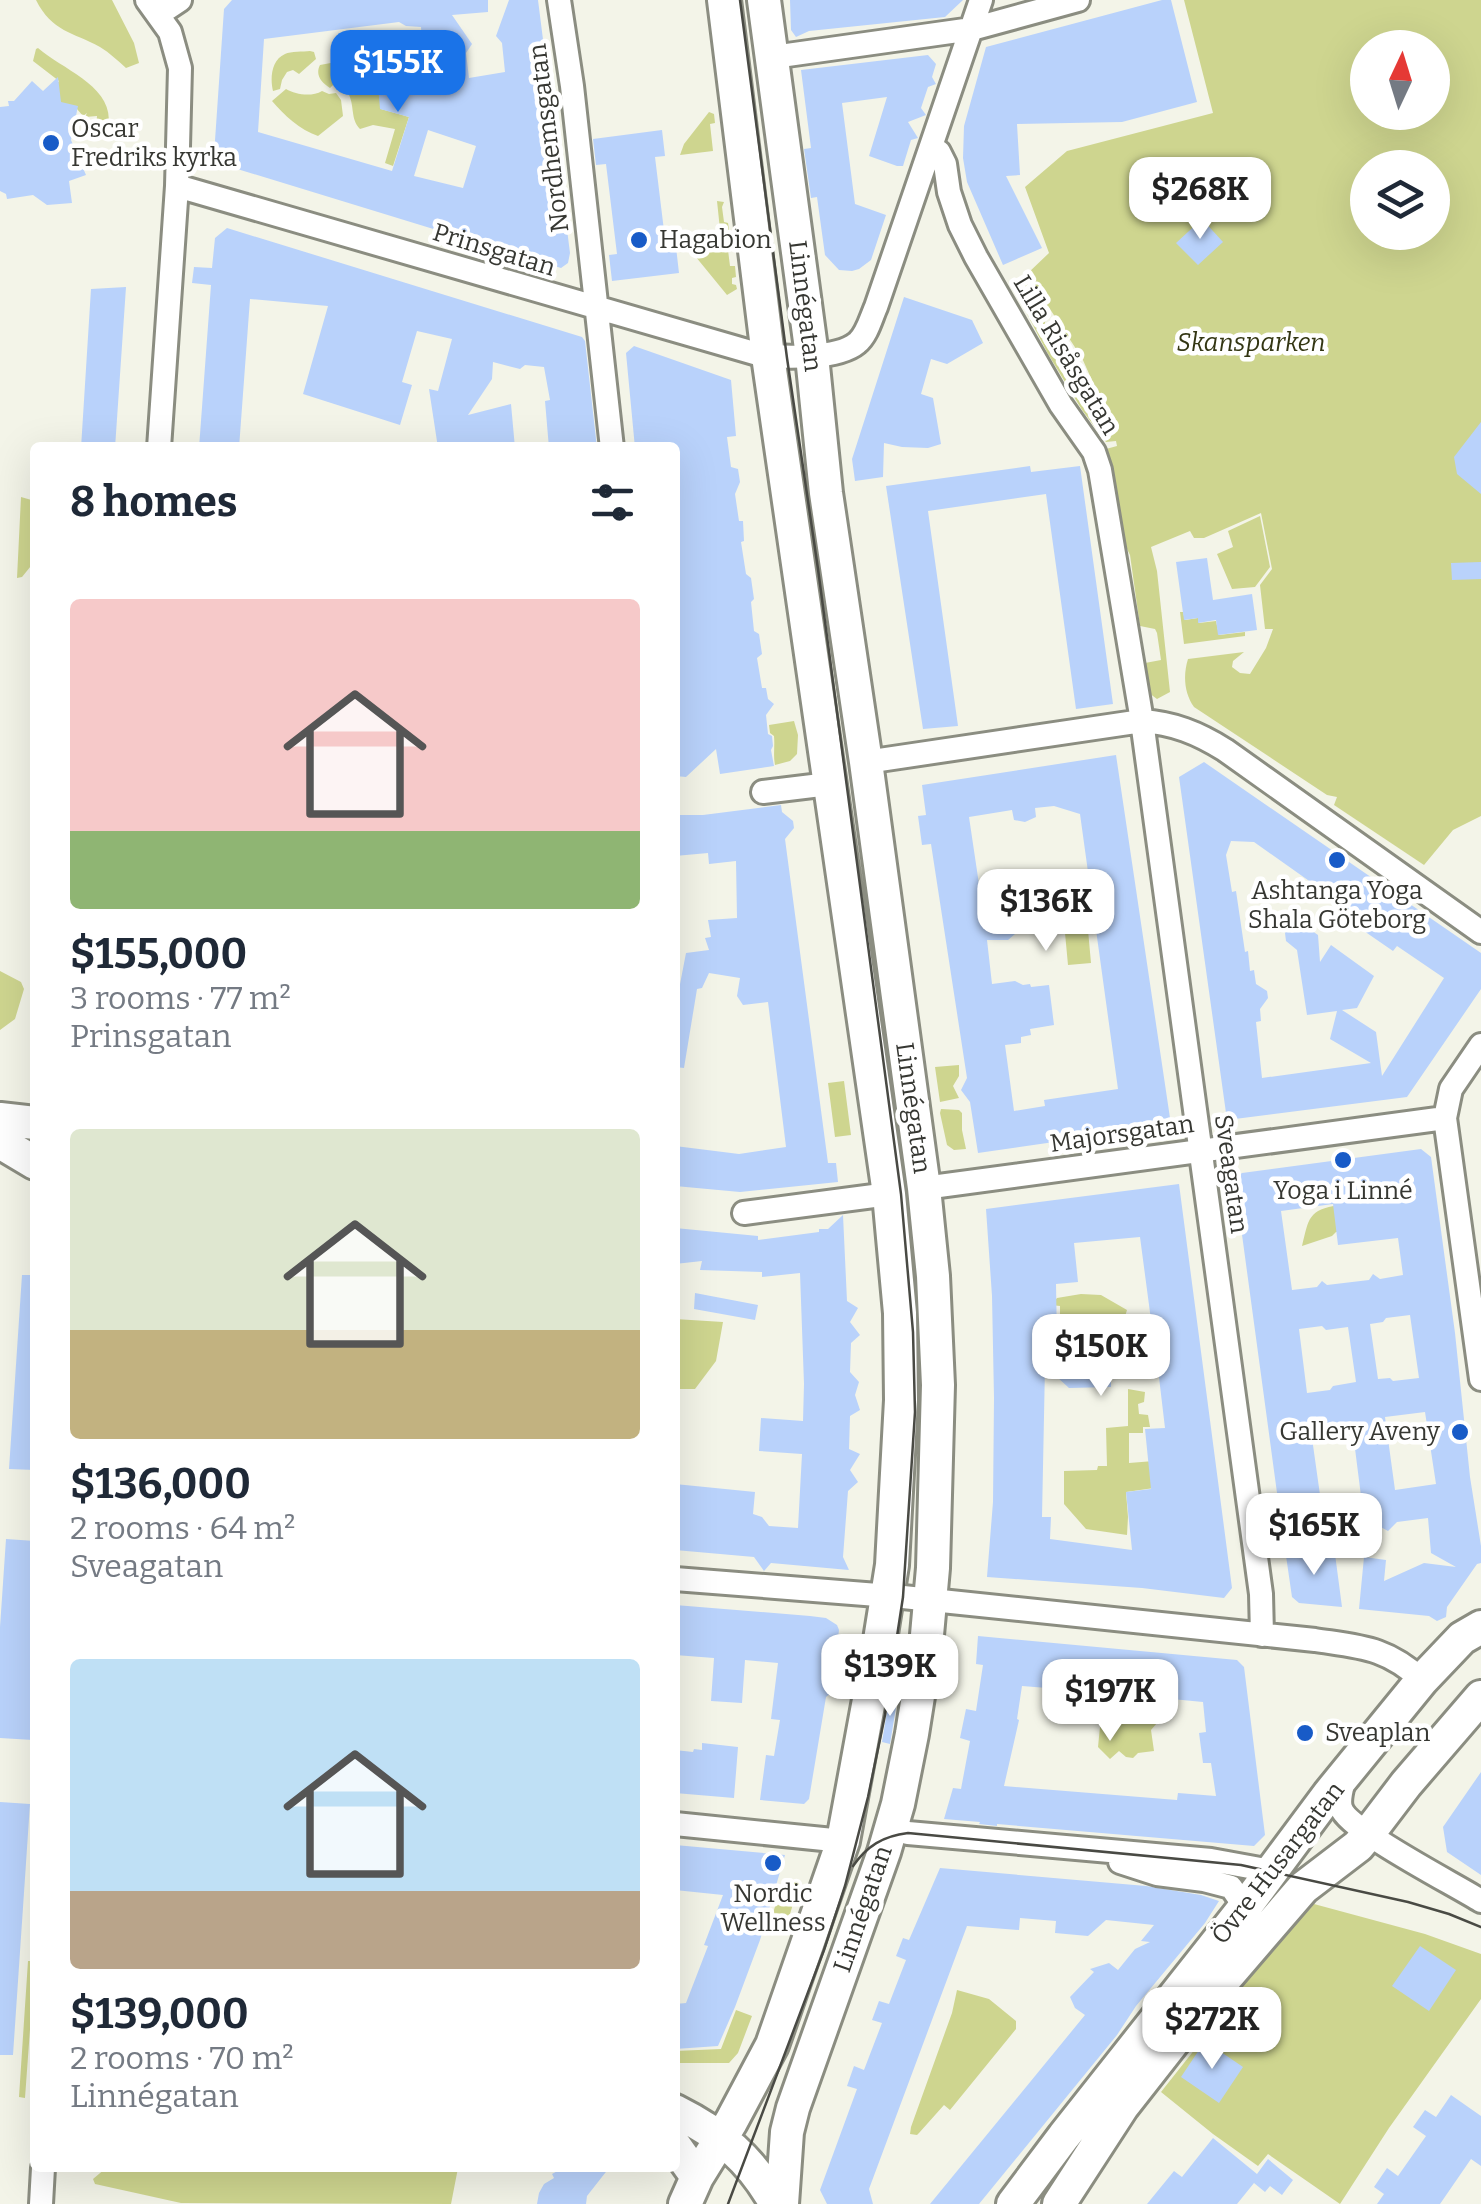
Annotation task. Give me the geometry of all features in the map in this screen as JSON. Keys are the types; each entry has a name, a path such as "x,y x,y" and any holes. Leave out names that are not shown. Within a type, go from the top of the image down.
{"street":[{"path":"159,442 177,186 180,68 170,32 153,7 180,0"},
{"name":"Nordhemsgatan","path":"559,0 611,442"},
{"name":"Linnégatan","path":"724,0 792,357 826,493 924,1188 938,1386 930,1600 912,1734 884,1852 793,2108 779,2204"},
{"name":"Linnégatan","path":"691,2190 772,2045 843,1841 888,1596 902,1400 900,1313 889,1194 830,784 792,357 773,57 764,0"},
{"path":"792,357 852,346 865,334 981,0"},
{"path":"773,57 972,29 1078,0"},
{"name":"Lilla Risåsgatan","path":"932,146 945,164 949,192 976,257 1060,405 1094,452 1116,556 1142,721"},
{"name":"Prinsgatan","path":"177,186 596,309 792,357"},
{"path":"866,762 1142,721 1162,722 1216,744 1481,932"},
{"name":"Sveagatan","path":"1142,721 1261,1594 1262,1635"},
{"path":"763,792 830,784"},
{"path":"1481,1045 1451,1089 1445,1118 1481,1379"},
{"name":"Majorsgatan","path":"924,1188 1445,1118"},
{"path":"13,1129 30,1152"},
{"path":"744,1213 889,1194"},
{"path":"680,1579 930,1600 1315,1640 1378,1651 1399,1661 1422,1680 1447,1710 1444,1738"},
{"name":"Övre Husargatan","path":"1013,2204 1245,1907 1314,1812 1422,1680 1462,1638 1481,1627"},
{"name":"Övre Husargatan","path":"1059,2204 1122,2107 1198,2010 1302,1888 1358,1846 1481,1697"},
{"path":"1345,1776 1341,1808 1346,1816 1368,1834 1481,1901"},
{"path":"894,1820 899,1830 908,1833 1168,1856 1271,1870"},
{"path":"680,1825 843,1841"},
{"path":"884,1852 898,1845 924,1844 1128,1863 1157,1874 1231,1887 1245,1907"},
{"path":"680,2113 721,2138 751,2166 779,2204"},
{"path":"680,2160 691,2190"},
{"path":"41,2204 43,2172"}],"green space":[{"path":"36,0 112,0 134,43 139,63 126,68 100,47 56,25"},
{"name":"Skansparken","path":"1184,0 1481,0 1481,816 1453,830 1424,865 1334,805 1337,797 1327,795 1194,707 1188,696 1188,659 1244,652 1232,667 1250,674 1266,648 1273,629 1265,629 1260,585 1272,569 1261,513 1204,538 1194,538 1190,531 1151,547 1170,692 1157,699 1149,693 1145,663 1161,660 1155,629 1140,626 1130,555 1119,533 1105,452 1117,446 1116,441 1106,442 1082,410 1012,285 1049,253 1025,187 1067,151 1213,113","holes":["1048,306 1082,358 1107,414 1100,412 1044,328"]},
{"path":"372,34 412,52 416,66 390,64 387,74 377,75 373,54 366,45 373,43"},
{"path":"38,48 96,90 108,113 108,127 96,128 97,116 85,117 87,113 83,116 77,109 66,113 54,88 59,81 33,61"},
{"path":"353,49 361,55 367,82 378,83 381,109 409,117 393,166 385,163 395,129 373,125 360,129 347,92 337,81 330,88 319,75 320,65 336,62"},
{"path":"310,51 316,59 299,74 287,72 280,89 273,91 274,65 280,57"},
{"path":"286,89 304,94 336,93 343,116 318,136 311,133 272,101"},
{"path":"709,112 714,114 715,123 710,124 713,151 680,155 684,144"},
{"path":"717,201 724,202 724,222 728,223 732,249 728,250 730,266 735,266 732,284 737,289 727,295 691,251 690,241 721,239"},
{"path":"21,497 30,500 30,567 17,578"},
{"path":"1260,516 1270,567 1255,587 1232,589 1217,554 1233,547 1228,531"},
{"path":"1180,612 1185,620 1216,621 1219,635 1245,632 1245,636 1184,644"},
{"path":"794,721 797,754 790,761 775,765 774,736 769,725"},
{"path":"1088,930 1091,963 1068,965 1065,933"},
{"path":"0,971 21,982 24,989 15,1019 0,1030"},
{"path":"959,1065 959,1076 953,1086 959,1098 940,1102 935,1067"},
{"path":"844,1081 851,1135 835,1137 828,1083"},
{"path":"941,1109 962,1113 966,1149 954,1150 947,1145"},
{"path":"1339,1205 1369,1229 1336,1232 1302,1246 1312,1217"},
{"path":"1101,1295 1127,1310 1124,1334 1060,1336 1060,1306 1051,1305 1057,1298"},
{"path":"680,1319 723,1322 716,1361 695,1389 680,1389"},
{"path":"1128,1389 1145,1392 1144,1402 1138,1404 1139,1414 1148,1415 1150,1427 1143,1427 1143,1433 1129,1433 1129,1463 1154,1461 1154,1488 1126,1492 1127,1535 1086,1529 1064,1504 1064,1471 1107,1466 1106,1428 1128,1426"},
{"path":"1147,1705 1168,1710 1158,1716 1151,1730 1154,1751 1138,1753 1133,1758 1119,1751 1110,1759 1098,1747 1100,1727 1110,1721 1111,1709"},
{"path":"784,1879 799,1884 787,1924 771,1919"},
{"path":"1314,1904 1425,1934 1481,1954 1481,1999 1340,2204 1268,2154 1258,2166 1161,2092 1303,1911"},
{"path":"28,1961 30,1961 25,2098 19,2097"},
{"path":"957,1990 989,1999 1016,2021 1016,2029 950,2110 944,2105 917,2135 910,2134 952,2013"},
{"path":"736,2010 752,2016 738,2053 729,2063 680,2063 680,2051 721,2049"},
{"path":"101,2172 457,2172 451,2204 181,2203 95,2184 93,2179"}],"building":[{"path":"232,0 488,0 488,12 452,15 472,44 466,53 469,78 505,72 502,43 496,36 509,0 538,0 570,253 568,263 561,268 221,164 214,155 224,9","holes":["399,22 421,27 422,43 429,46 433,89 387,74 377,75 380,109 409,117 392,171 258,132 264,39","428,130 476,146 463,188 414,176"]},
{"path":"790,0 963,0 945,17 809,31 796,37 791,30"},
{"path":"1171,0 1197,102 1122,122 1017,124 1020,175 1006,176 1042,248 1003,265 967,182 963,158 964,126 986,47"},
{"path":"928,55 936,64 932,77 936,84 928,87 921,108 926,115 908,122 918,138 911,140 903,166 869,156 887,97 842,103 855,204 886,215 871,260 859,269 839,270 825,255 817,197 811,198 804,149 811,148 801,70"},
{"name":"Oscar Fredriks kyrka","path":"58,77 61,102 78,106 71,140 86,175 69,181 72,203 47,205 33,195 7,199 0,191 0,107 9,106 8,101 14,101 32,81 43,91"},
{"path":"662,130 665,156 655,157 666,247 676,247 679,273 612,281 609,255 617,254 606,164 596,165 593,139"},
{"path":"1202,219 1223,242 1198,265 1176,243"},
{"path":"227,228 582,337 596,442 548,442 545,401 550,400 544,367 525,365 520,369 493,362 492,379 468,415 511,404 514,442 437,442 429,389 438,391 452,339 417,331 402,382 412,385 400,425 303,394 328,306 250,299 239,442 199,442 211,285 192,283 194,267 212,268 215,238"},
{"path":"126,287 115,442 81,442 91,289"},
{"path":"904,297 972,320 983,343 947,364 931,359 921,394 933,398 941,444 928,448 884,443 883,477 855,481 852,459"},
{"path":"634,346 731,380 736,436 727,437 731,467 738,469 740,482 735,494 739,521 743,521 741,542 746,574 751,578 754,599 754,631 759,634 762,654 757,658 762,688 766,688 768,699 774,704 766,715 774,766 720,774 716,749 686,777 680,776 680,442 634,442 626,353"},
{"path":"1481,422 1481,494 1457,474 1454,457"},
{"path":"1030,466 1031,472 1080,466 1113,704 1076,709 1046,494 928,511 958,726 923,729 886,486"},
{"path":"1207,558 1213,600 1252,594 1257,630 1218,635 1216,620 1184,620 1176,562"},
{"path":"1481,562 1481,579 1452,580 1451,563"},
{"path":"1116,755 1170,1118 1165,1126 978,1153 970,1102 961,1090 967,1078 931,844 922,845 918,816 926,815 922,785","holes":["1054,806 1080,814 1118,1089 1044,1100 1045,1106 1014,1111 1005,1045 1021,1043 1021,1037 1031,1035 1030,1029 1054,1025 1049,985 1031,987 1015,981 992,984 987,940 1008,940 1023,930 1041,928 1035,884 1017,888 1016,884 1000,880 980,891 969,817 1012,810 1014,820 1025,822 1036,817 1035,808"]},
{"path":"1204,762 1481,953 1481,989 1407,1097 1227,1120 1179,777","holes":["1231,841 1254,842 1353,912 1348,920 1393,951 1397,946 1444,978 1382,1076 1376,1032 1342,1010 1357,1008 1374,976 1331,945 1320,962 1318,935 1295,919 1285,933 1286,941 1297,950 1307,1015 1337,1011 1330,1039 1371,1063 1262,1078 1256,1022 1261,1021 1260,1009 1268,998 1267,991 1256,984 1254,970 1250,971 1226,855"]},
{"path":"781,805 782,812 793,821 794,828 785,839 828,1163 836,1163 838,1182 740,1192 680,1186 680,1147 739,1154 786,1147 768,1002 743,1005 737,996 740,978 709,973 702,988 697,989 684,1068 680,1068 680,984 686,953 709,950 705,938 711,937 708,920 737,918 736,861 709,864 708,853 680,856 680,815"},
{"path":"1421,1149 1431,1157 1481,1546 1481,1563 1447,1607 1446,1617 1437,1621 1429,1616 1359,1609 1364,1557 1386,1560 1384,1581 1424,1563 1456,1567 1431,1553 1428,1518 1397,1522 1388,1531 1377,1525 1283,1537 1235,1183 1242,1173","holes":["1333,1204 1338,1245 1398,1238 1403,1275 1380,1279 1373,1274 1369,1280 1327,1285 1322,1281 1317,1287 1292,1290 1281,1211","1410,1315 1419,1378 1378,1379 1370,1324","1348,1327 1356,1382 1307,1393 1299,1329","1425,1412 1436,1484 1395,1490 1385,1417","1352,1425 1361,1496 1321,1502 1311,1431"]},
{"path":"1179,1184 1232,1588 1224,1598 987,1577 993,1502 994,1398 986,1209","holes":["1140,1237 1151,1320 1127,1324 1131,1355 1156,1352 1165,1428 1145,1429 1151,1489 1126,1492 1132,1550 1050,1539 1051,1517 1042,1517 1045,1366 1069,1388 1111,1387 1111,1358 1123,1357 1104,1339 1057,1340 1056,1284 1078,1282 1074,1243"]},
{"path":"843,1215 847,1301 858,1308 850,1322 860,1335 851,1343 850,1372 859,1382 855,1395 860,1410 850,1416 849,1449 860,1454 850,1470 858,1482 848,1491 843,1557 849,1570 771,1563 764,1571 754,1557 680,1550 680,1484 755,1492 753,1514 769,1526 798,1528 802,1454 759,1451 761,1418 803,1421 804,1384 800,1273 762,1277 762,1272 700,1270 702,1261 680,1263 680,1228 758,1236 758,1240 828,1229"},
{"path":"22,1275 30,1275 30,1470 9,1469"},
{"path":"695,1293 758,1305 755,1320 694,1309"},
{"path":"6,1539 30,1541 30,1740 0,1738 0,1627"},
{"path":"1285,1549 1335,1554 1342,1607 1299,1603 1292,1597"},
{"path":"680,1605 810,1616 826,1618 837,1625 831,1693 826,1697 809,1799 804,1804 760,1800 766,1755 774,1756 780,1720 771,1719 778,1663 745,1660 742,1703 711,1701 714,1658 680,1655"},
{"path":"978,1636 1237,1660 1244,1667 1265,1835 1254,1846 944,1819 953,1788 961,1789 970,1741 960,1738 966,1709 976,1711 983,1665 976,1664","holes":["1022,1686 1060,1689 1060,1697 1088,1700 1089,1691 1203,1702 1206,1732 1199,1733 1203,1763 1211,1763 1216,1796 1178,1793 1177,1800 1004,1786 1019,1720"]},
{"path":"890,1694 898,1695 890,1744 882,1742"},
{"path":"702,1743 738,1747 734,1798 680,1793 680,1751 702,1750"},
{"path":"1481,1772 1481,1875 1447,1852 1443,1827"},
{"path":"0,1802 30,1804 13,2055 0,2055"},
{"path":"680,1845 785,1855 760,1940 718,2046 680,2049 680,2004 686,2003 723,1895 680,1891"},
{"path":"940,1868 1146,1886 1219,1901 1117,2035 979,2204 930,2204 1085,2015 1075,2008 1070,1997 1094,1972 1090,1969 1109,1963 1118,1970 1135,1949 1150,1942 1141,1941 1154,1925 1106,1920 1088,1936 1055,1933 1056,1921 1020,1918 1019,1930 967,1926 869,2189 873,2204 827,2204 820,2190 857,2089 847,2086 854,2066 864,2070 882,2023 872,2020 879,2001 889,2004 906,1960 896,1956 903,1938 909,1940"},
{"path":"1420,1946 1456,1970 1429,2011 1392,1986"},
{"path":"1205,2041 1243,2067 1219,2103 1181,2077"},
{"path":"1451,2095 1481,2116 1481,2166 1471,2159 1440,2204 1377,2204 1384,2194 1374,2187 1387,2168 1398,2176 1426,2136 1413,2127 1425,2110 1436,2117"},
{"path":"1213,2138 1257,2174 1268,2159 1293,2180 1282,2195 1270,2186 1265,2192 1254,2183 1237,2204 1147,2204 1174,2171 1182,2177"},
{"path":"606,2172 587,2196 586,2204 537,2204 544,2184 554,2178 552,2174"}],"tram line":[{"path":"728,2204 824,1950 868,1797 903,1597 915,1412 913,1332 901,1194 740,0"},
{"path":"853,1866 876,1843 908,1833 1241,1865 1408,1902 1481,1927"}],"place":[{"name":"Oscar Fredriks kyrka","path":"51,143"},
{"name":"Hagabion","path":"639,240"},
{"name":"Ashtanga Yoga Shala Göteborg","path":"1337,860"},
{"name":"Yoga i Linné","path":"1343,1160"},
{"name":"Gallery Aveny","path":"1460,1432"},
{"name":"Sveaplan","path":"1305,1733"},
{"name":"Nordic Wellness","path":"773,1863"}]}
